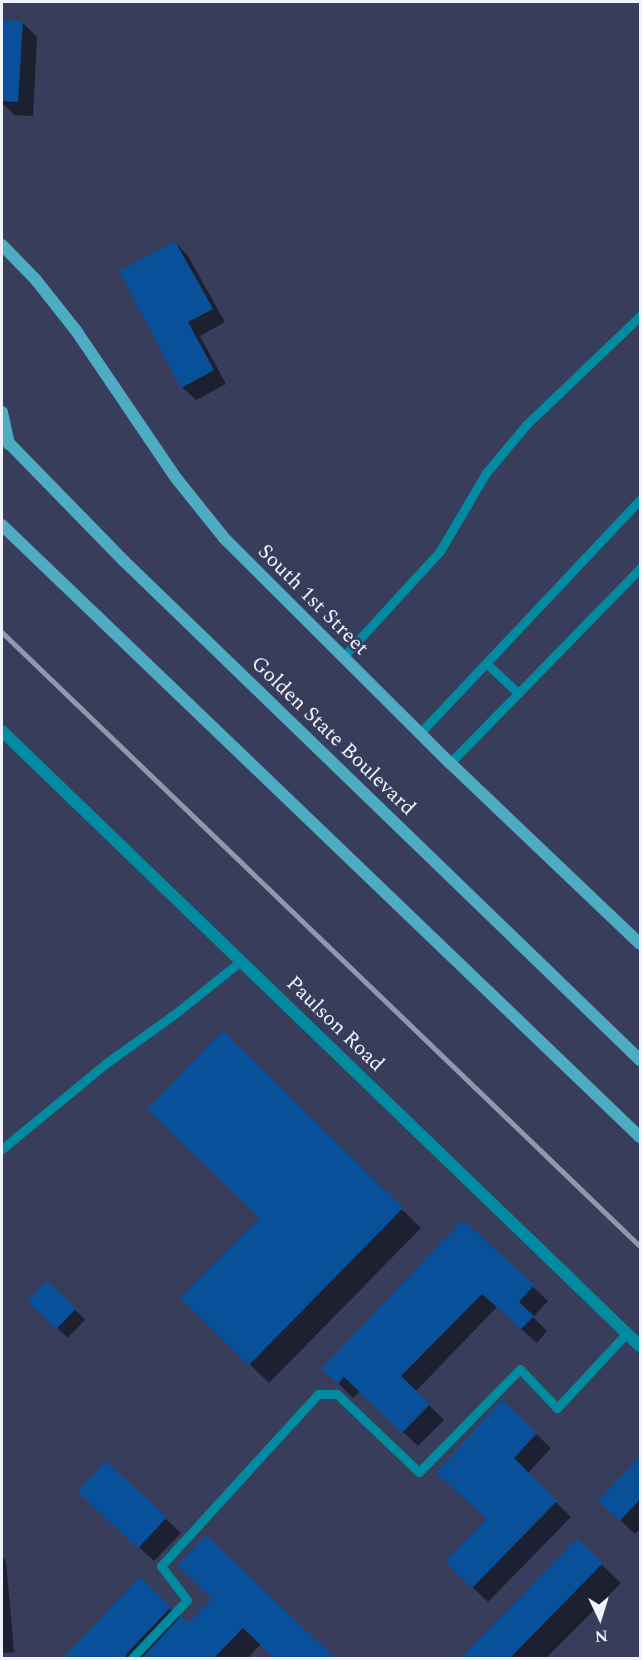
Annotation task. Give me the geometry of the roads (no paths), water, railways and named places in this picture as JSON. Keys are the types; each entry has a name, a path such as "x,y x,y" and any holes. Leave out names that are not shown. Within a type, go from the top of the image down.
{"main road":[{"name":"South 1st Street","path":"2,245 36,280 77,332 209,521 450,763 640,944"},
{"path":"2,412 5,440"},
{"name":"Golden State Boulevard","path":"5,440 124,561 640,1060"},
{"path":"2,525 640,1137"}],"street":[{"name":"Paulson Road","path":"3,736 241,961 640,1346"}],"lane":[{"path":"343,657 440,550 486,473 526,425 640,316"},
{"path":"421,732 640,500"},
{"path":"450,763 640,568"},
{"path":"486,663 518,693"},
{"path":"2,1149 105,1065 241,961"},
{"path":"132,1659 187,1600 161,1566 318,1394 337,1394 419,1472 520,1369 556,1408 627,1333"}],"railway":[{"path":"2,632 640,1246"}]}
